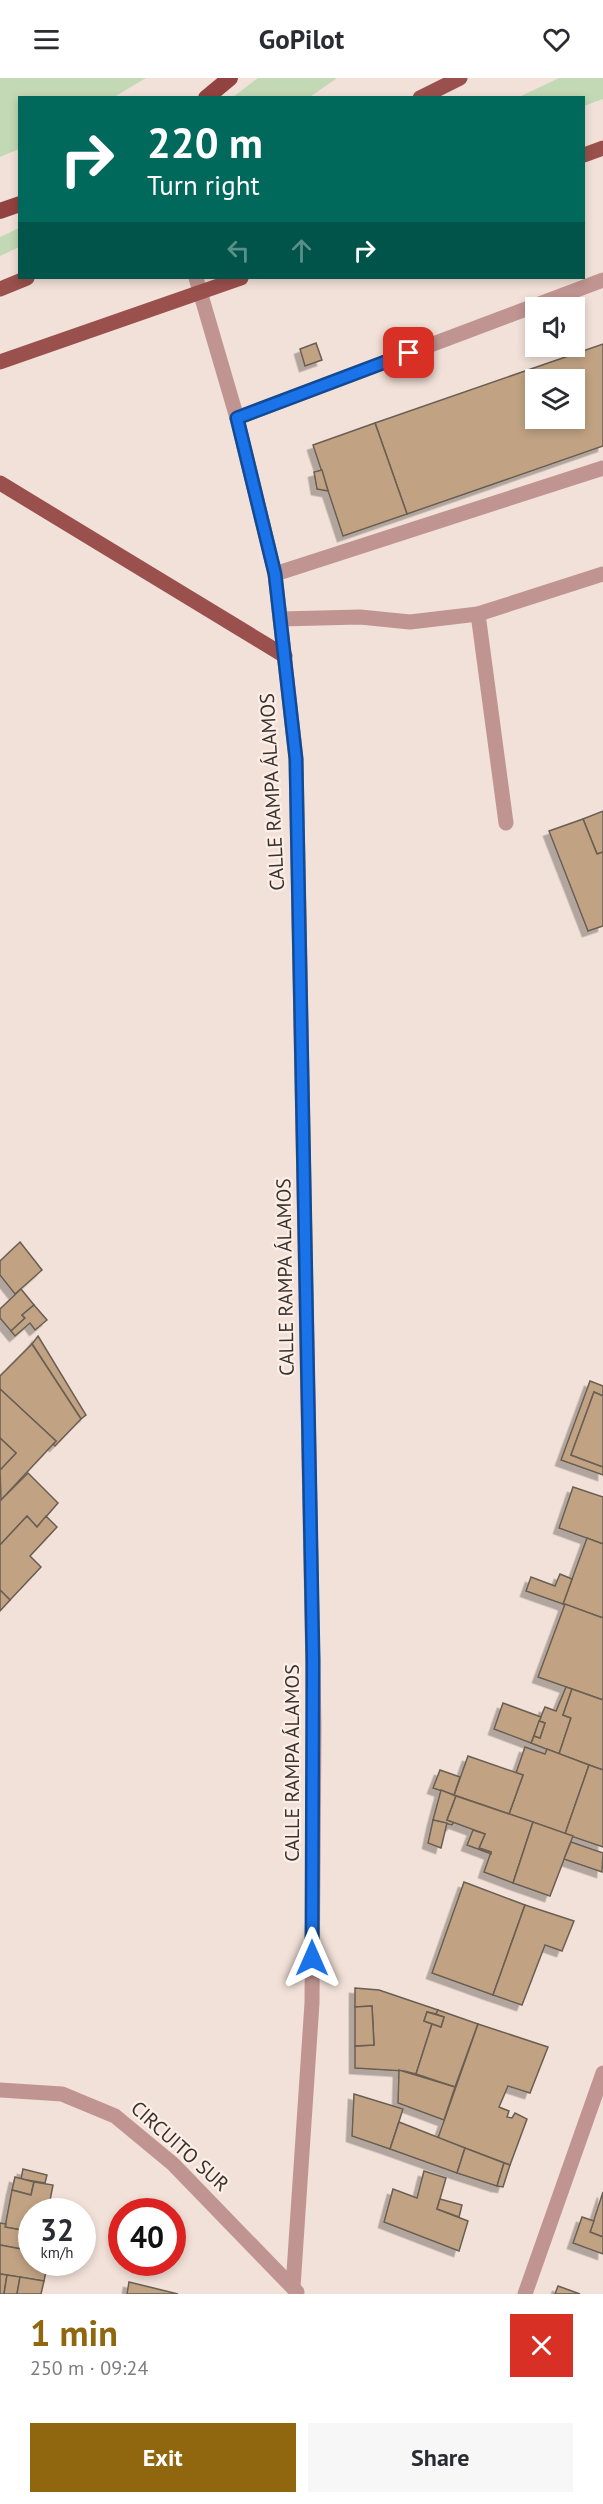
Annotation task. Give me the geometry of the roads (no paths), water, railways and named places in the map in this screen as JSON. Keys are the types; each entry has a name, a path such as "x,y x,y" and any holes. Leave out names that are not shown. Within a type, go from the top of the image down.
{"highway":[{"path":"208,96 230,78"},
{"path":"0,211 18,205"}],"main road":[{"path":"424,96 460,78"},
{"path":"585,155 603,148"},
{"path":"0,289 25,279"},
{"path":"0,362 199,285 235,279"},
{"path":"0,483 285,656"}],"street":[{"path":"237,418 603,280"},
{"name":"CALLE RAMPA ÁLAMOS","path":"199,285 237,418 275,574 282,619 296,759 314,1728 312,2003 296,2291"},
{"path":"275,574 603,468"},
{"path":"282,619 360,617 410,622 478,614 603,574"},
{"path":"478,614 506,823"},
{"path":"525,2294 603,2073"},
{"name":"CIRCUITO SUR","path":"0,2090 62,2094 115,2116 173,2164 296,2291"}]}
